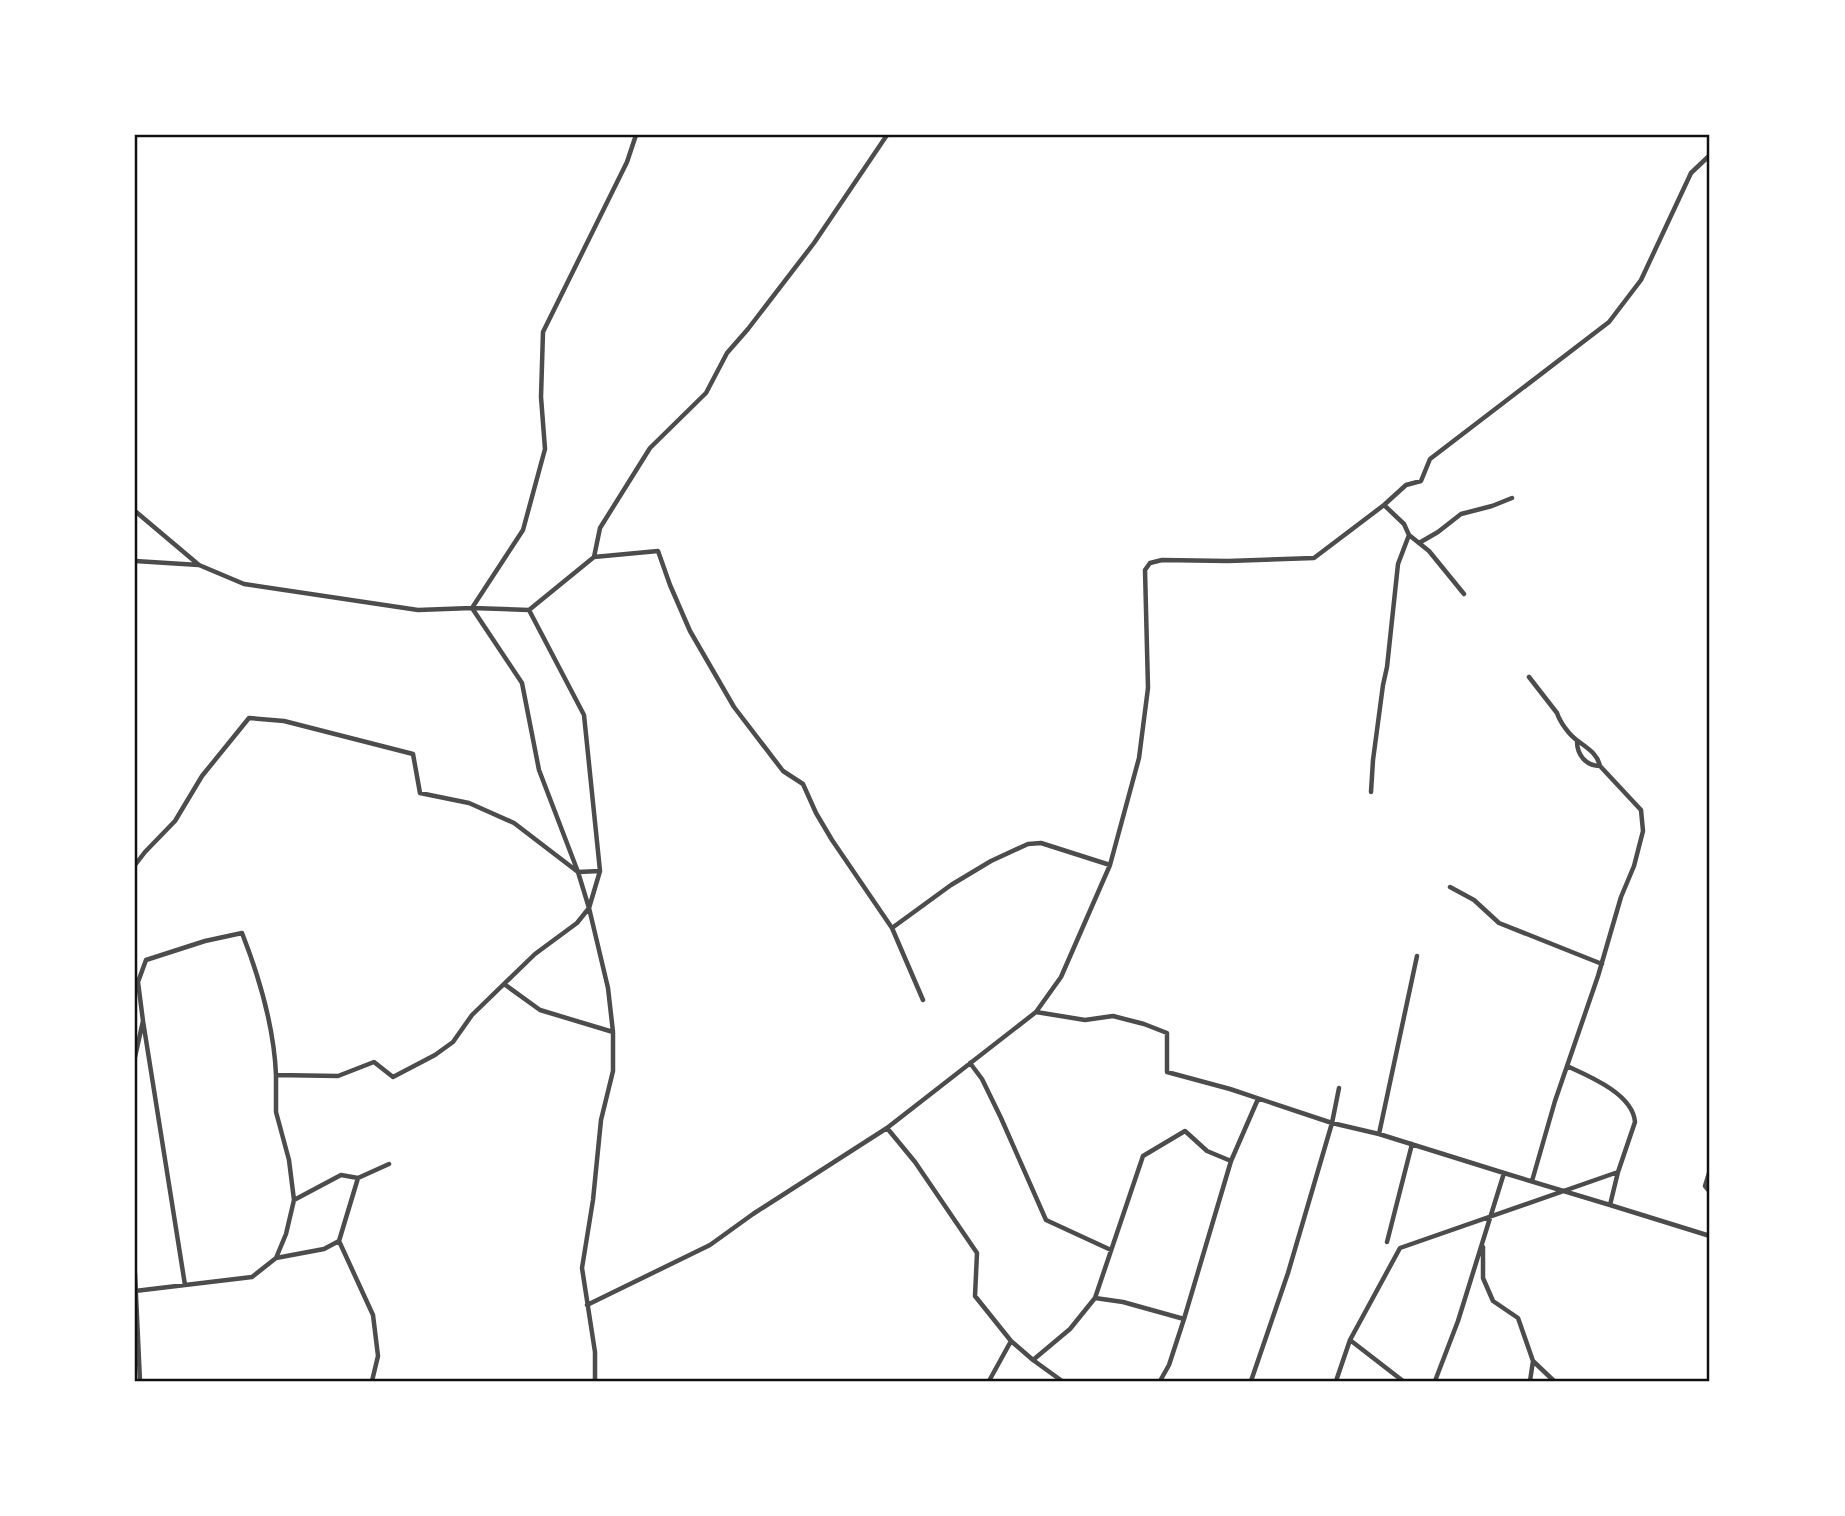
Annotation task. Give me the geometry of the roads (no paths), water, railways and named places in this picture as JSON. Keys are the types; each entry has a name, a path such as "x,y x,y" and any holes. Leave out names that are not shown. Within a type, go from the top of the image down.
{"street":[{"path":"472,608 523,530 545,449 541,397 542,332 627,162 636,135"},
{"path":"594,557 600,528 650,449 706,393 727,353 814,243 887,135"},
{"path":"587,1305 710,1245 753,1214 887,1128 1036,1012 1060,977 1110,865 1139,758 1148,688 1144,570 1150,563 1162,560 1314,558 1406,485 1421,481 1430,459 1609,322 1641,280 1691,173 1710,155"},
{"path":"1419,543 1461,514 1512,498"},
{"path":"1384,505 1404,524 1409,535 1429,551 1464,594"},
{"path":"135,511 199,565 244,584 418,610 529,610 594,557 658,551 690,631 734,707 783,771 803,784 832,840 892,928 923,1000"},
{"path":"1371,792 1398,564 1409,535"},
{"path":"135,561 199,565"},
{"path":"472,608 522,683 539,771 578,872 608,988 613,1032 613,1071 601,1120 593,1200 582,1268 596,1381"},
{"path":"276,1075 338,1076 374,1062 393,1077 435,1055 453,1042 472,1016 535,954 577,923 589,908 600,871 583,715 529,610"},
{"path":"1528,677 1577,741 1584,744 1600,766 1641,810 1643,831 1634,866 1621,897 1602,964 1555,1101 1532,1181"},
{"path":"135,865 175,821 202,776 249,718 284,721 413,754 421,793 468,803 514,823 578,872 600,871"},
{"path":"1577,741 1581,758 1592,766 1600,766"},
{"path":"892,928 951,885 991,861 1028,844 1041,843 1110,865"},
{"path":"1450,887 1474,900 1499,923 1602,964"},
{"path":"136,1291 252,1277 276,1258 286,1234 294,1200 289,1160 276,1112 275,1049 267,1007 242,933 205,941 146,960 136,981 185,1285"},
{"path":"1379,1134 1417,956"},
{"path":"505,984 540,1010 613,1032"},
{"path":"1036,1012 1085,1020 1113,1016 1143,1024 1167,1033 1167,1072 1710,1236"},
{"path":"135,1057 143,1021"},
{"path":"970,1063 982,1079 1001,1118 1046,1220 1111,1250"},
{"path":"1567,1066 1613,1089 1634,1116 1635,1122 1610,1205"},
{"path":"1251,1381 1288,1273 1332,1123 1339,1088"},
{"path":"1160,1381 1169,1365 1184,1319 1231,1161 1258,1099"},
{"path":"887,1128 915,1162 977,1253 975,1296 1011,1341 1062,1381"},
{"path":"1033,1360 1070,1329 1095,1298 1143,1156 1185,1130 1207,1151 1231,1161"},
{"path":"1387,1242 1412,1144"},
{"path":"294,1200 341,1175 358,1178 389,1164"},
{"path":"1710,1170 1705,1188 1710,1192"},
{"path":"1336,1381 1350,1340 1400,1248 1618,1172"},
{"path":"1435,1381 1458,1321 1504,1173"},
{"path":"358,1178 339,1241 373,1315 378,1356 372,1381"},
{"path":"276,1258 324,1249 339,1241"},
{"path":"1483,1241 1483,1279 1493,1301 1518,1318 1533,1361 1554,1381"},
{"path":"135,1274 141,1381"},
{"path":"1095,1298 1123,1302 1184,1319"},
{"path":"1350,1340 1403,1381"},
{"path":"989,1381 1011,1341"},
{"path":"1530,1381 1533,1361"}]}
